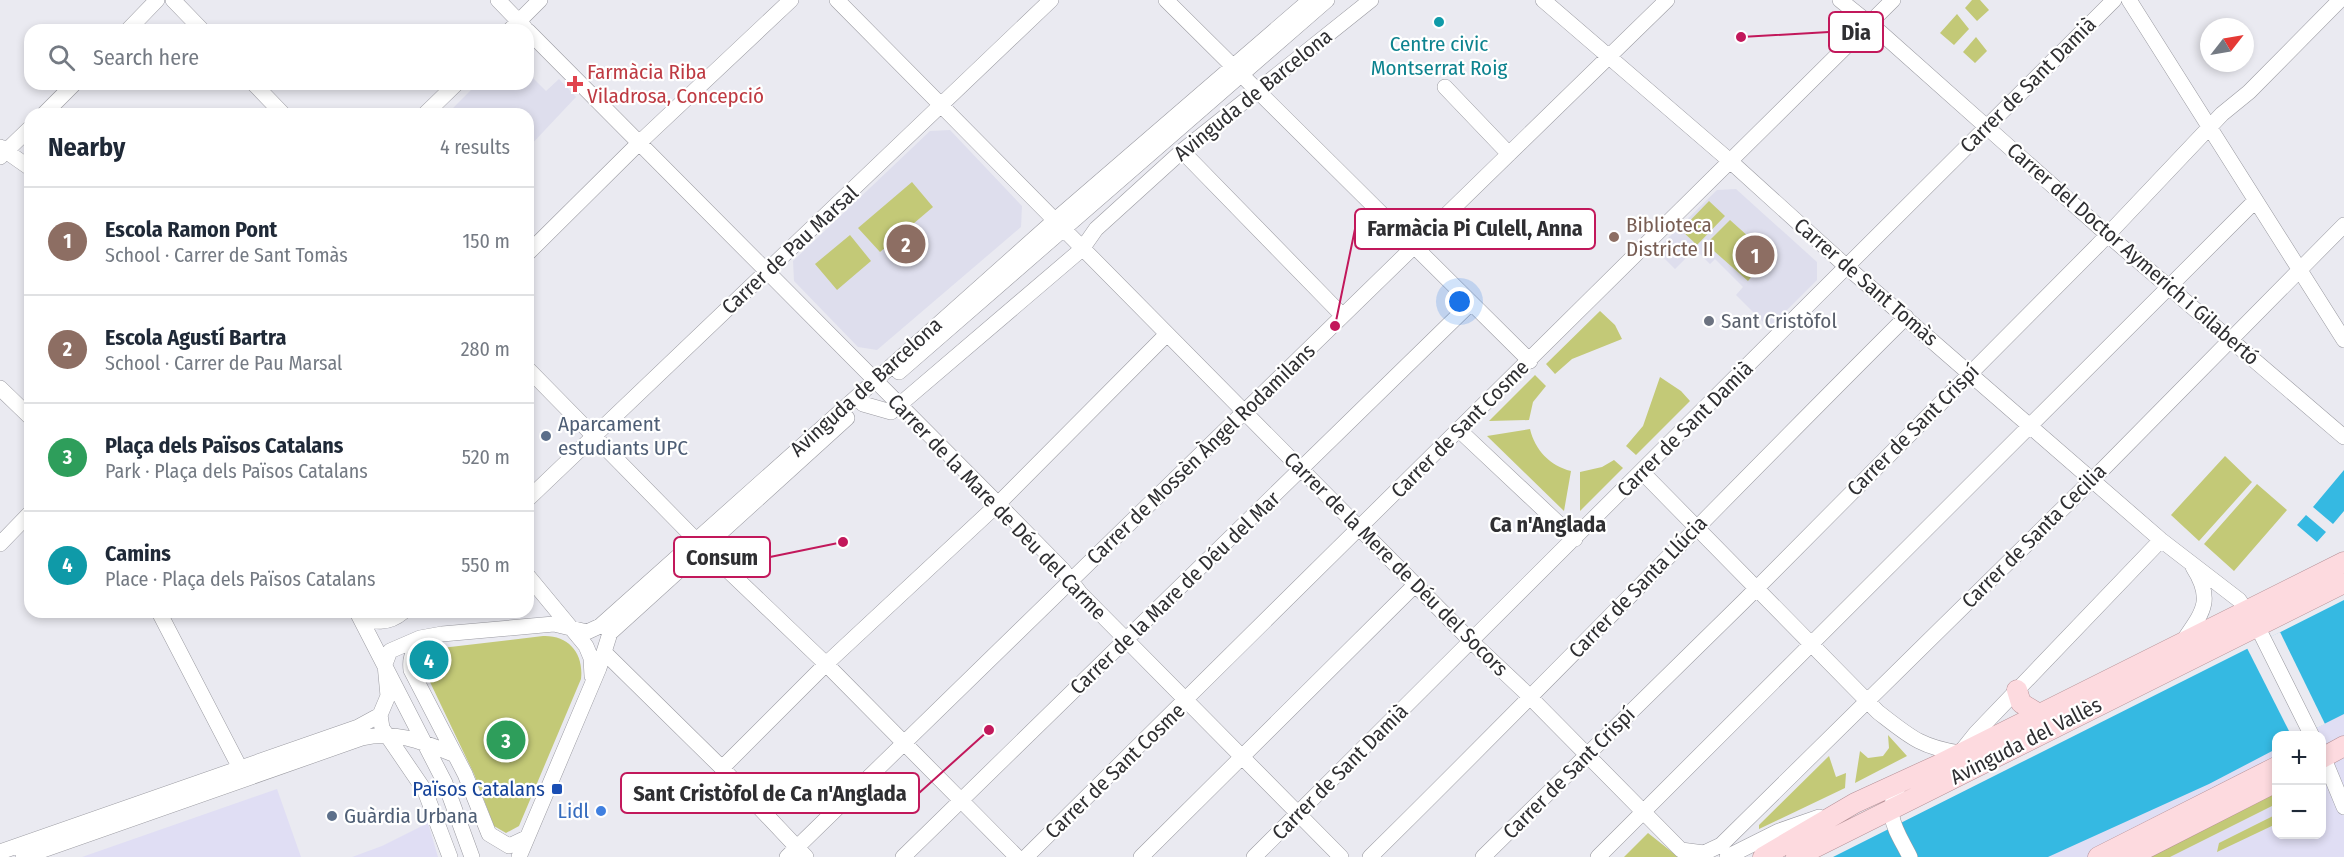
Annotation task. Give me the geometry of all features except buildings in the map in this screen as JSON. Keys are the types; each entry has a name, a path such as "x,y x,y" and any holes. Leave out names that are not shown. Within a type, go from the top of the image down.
{"main road":[{"name":"Avinguda del Vallès","path":"1796,857 1893,818 2255,623 2339,573"},
{"name":"Avinguda del Vallès","path":"1763,857 1845,809 1900,784 2183,641 2255,623 2339,573"},
{"path":"2017,690 2021,702 2039,714"},
{"path":"2326,754 2344,734"},
{"path":"2326,756 2344,746"},
{"path":"2098,857 2272,770"},
{"path":"2129,857 2272,785"}],"street":[{"path":"134,24 158,0"},
{"path":"173,0 196,24"},
{"name":"Carrer de la Mare de Déu del Carme","path":"498,0 518,24"},
{"path":"524,24 540,0"},
{"path":"534,247 639,143 791,0"},
{"name":"Carrer de la Mere de Déu del Socors","path":"837,0 1359,529 1681,850 1704,853 1724,851"},
{"name":"Carrer de Pau Marsal","path":"534,493 1051,0"},
{"path":"1166,0 1530,361"},
{"name":"Avinguda de Barcelona","path":"519,857 610,633 700,544 1059,224 1236,70 1310,0"},
{"name":"Avinguda de Barcelona","path":"1236,70 1327,0"},
{"name":"Avinguda de Barcelona","path":"863,404 891,412 1082,249 1096,229 1182,151 1371,0"},
{"name":"Carrer de Sant Tomàs","path":"1543,0 1730,161 1846,267 2161,540 2229,591 2255,623 2310,731"},
{"name":"Carrer de Mossèn Àngel Rodamilans","path":"797,854 904,744 1070,581 1667,0"},
{"name":"Carrer del Doctor Aymerich i Gilabertó","path":"1840,0 1869,23 2108,235 2170,285 2344,436"},
{"name":"Carrer de Sant Cosme","path":"1026,857 1893,0"},
{"name":"Carrer de Sant Damià","path":"1254,857 2114,0"},
{"path":"2129,0 2344,340"},
{"name":"Carrer de Sant Crispí","path":"1483,857 2108,235 2209,128 2249,92 2340,0"},
{"name":"Carrer de la Mare de Déu del Carme","path":"534,41 768,271 1063,570 1070,581 1125,640 1341,857"},
{"path":"1445,87 1509,154"},
{"path":"50,108 68,90"},
{"path":"260,90 277,108"},
{"path":"431,108 450,90"},
{"path":"24,133 2,152 24,165"},
{"path":"1182,151 1342,315"},
{"path":"1598,857 2255,201"},
{"name":"Carrer de Santa Cecilia","path":"1724,851 1868,702 2344,225"},
{"name":"Carrer de la Mare de Déu del Mar","path":"903,857 1302,471 1471,303"},
{"name":"Carrer de Santa Llúcia","path":"1370,857 1530,700 1697,526 1906,317"},
{"path":"722,768 826,664 998,504 1167,334"},
{"path":"534,375 700,544 826,664 1017,857"},
{"name":"Avinguda de Barcelona","path":"385,664 390,651 420,638 544,625 567,625 587,632 600,626 700,544 863,404 878,385"},
{"path":"0,388 24,411"},
{"path":"1459,430 1575,538"},
{"path":"1642,472 1746,575 1754,588 1868,702 1917,742 1928,748 1960,753 2161,540"},
{"path":"0,544 24,519"},
{"name":"Carrer de Sant Tomàs","path":"2183,641 2197,621 2206,597 2203,583 2189,562"},
{"path":"534,584 589,652 592,682"},
{"path":"1141,857 1415,585"},
{"path":"162,618 240,768"},
{"path":"361,618 425,742 457,811 472,857"},
{"path":"367,618 374,622 389,618"},
{"path":"461,634 418,647 410,659 414,678 465,774 489,834 509,846 526,838"},
{"path":"604,652 722,768 797,854"},
{"path":"385,664 388,696 380,715 385,735 418,778 438,820 450,857"},
{"path":"1,850 358,727 380,715"},
{"path":"400,736 410,729 413,718"},
{"path":"23,857 342,744 385,735 400,736 425,742 453,754"},
{"path":"2326,768 2344,807"},
{"path":"1900,784 1893,795 1893,818 1910,857"},
{"name":"Avinguda del Vallès","path":"1724,851 1845,809"},
{"path":"438,820 457,811"}],"shaded area":[{"path":"534,79 546,91 559,79 576,97 534,142 534,108 453,108 471,90 534,90"},
{"path":"950,130 1022,206 1021,227 877,350 858,347 794,281 793,261 930,131"},
{"path":"1736,189 1817,262 1817,280 1769,328 1736,295 1743,287 1715,259 1710,264 1695,249 1675,269 1656,250 1717,190"},
{"path":"2344,661 2344,857 2000,857"},
{"path":"277,789 301,857 82,857"},
{"path":"428,823 438,857 352,857 382,846"}],"green space":[{"path":"1972,0 1980,0 1989,10 1977,21 1965,8"},
{"path":"1957,14 1969,29 1954,45 1940,33"},
{"path":"1976,37 1987,51 1975,63 1963,52"},
{"path":"912,182 933,207 880,252 858,228"},
{"path":"1709,201 1725,216 1697,245 1681,230"},
{"path":"1730,220 1769,255 1748,281 1706,244"},
{"path":"850,235 871,261 837,290 815,264"},
{"path":"1600,311 1615,325 1622,339 1572,359 1555,374 1546,364"},
{"path":"1535,375 1546,386 1533,402 1529,420 1489,421"},
{"path":"1660,377 1681,391 1690,401 1636,455 1626,446 1643,426"},
{"path":"1530,429 1532,437 1544,456 1563,469 1571,471 1564,511 1487,436"},
{"path":"2225,456 2252,482 2199,541 2171,515"},
{"path":"1614,460 1623,468 1580,511 1580,472 1602,467"},
{"path":"2257,484 2287,510 2234,571 2204,544"},
{"path":"543,636 560,639 573,648 580,662 581,679 519,826 506,833 494,826 474,774 419,659 427,650"},
{"path":"1888,735 1907,756 1855,783 1860,751 1868,758 1883,756 1889,748"},
{"path":"1829,756 1836,777 1846,773 1845,788 1759,829 1759,825"},
{"path":"2272,795 2272,806 2170,857 2149,857"},
{"path":"2272,816 2272,826 2217,852 2219,843"},
{"path":"1648,833 1677,856 1704,857 1624,857"}],"water":[{"path":"2344,470 2344,511 2333,524 2313,507"},
{"path":"2306,515 2326,532 2317,542 2297,525"},
{"path":"2344,600 2344,714 2310,731 2272,731 2272,751 2209,784 2048,857 1833,857"}],"pier":[{"path":"2280,632 2325,724 2310,731 2289,731 2247,648"}],"place":[{"name":"Centre civic Montserrat Roig","path":"1439,22"},
{"name":"Dia","path":"1741,37"},
{"name":"Farmàcia Riba Viladrosa, Concepció","path":"575,84"},
{"name":"Biblioteca Districte II","path":"1614,237"},
{"name":"Escola Agustí Bartra","path":"906,244"},
{"name":"Escola Ramon Pont","path":"1755,255"},
{"name":"Sant Cristòfol","path":"1709,321"},
{"name":"Farmàcia Pi Culell, Anna","path":"1335,326"},
{"name":"Aparcament estudiants UPC","path":"546,436"},
{"name":"Consum","path":"843,542"},
{"name":"Camins","path":"429,660"},
{"name":"Sant Cristòfol de Ca n'Anglada","path":"989,730"},
{"name":"Plaça dels Països Catalans","path":"506,740"},
{"name":"Països Catalans","path":"557,789"},
{"name":"Lidl","path":"601,811"},
{"name":"Guàrdia Urbana","path":"332,816"}],"district":[{"name":"Ca n'Anglada","path":"1548,524"}]}
